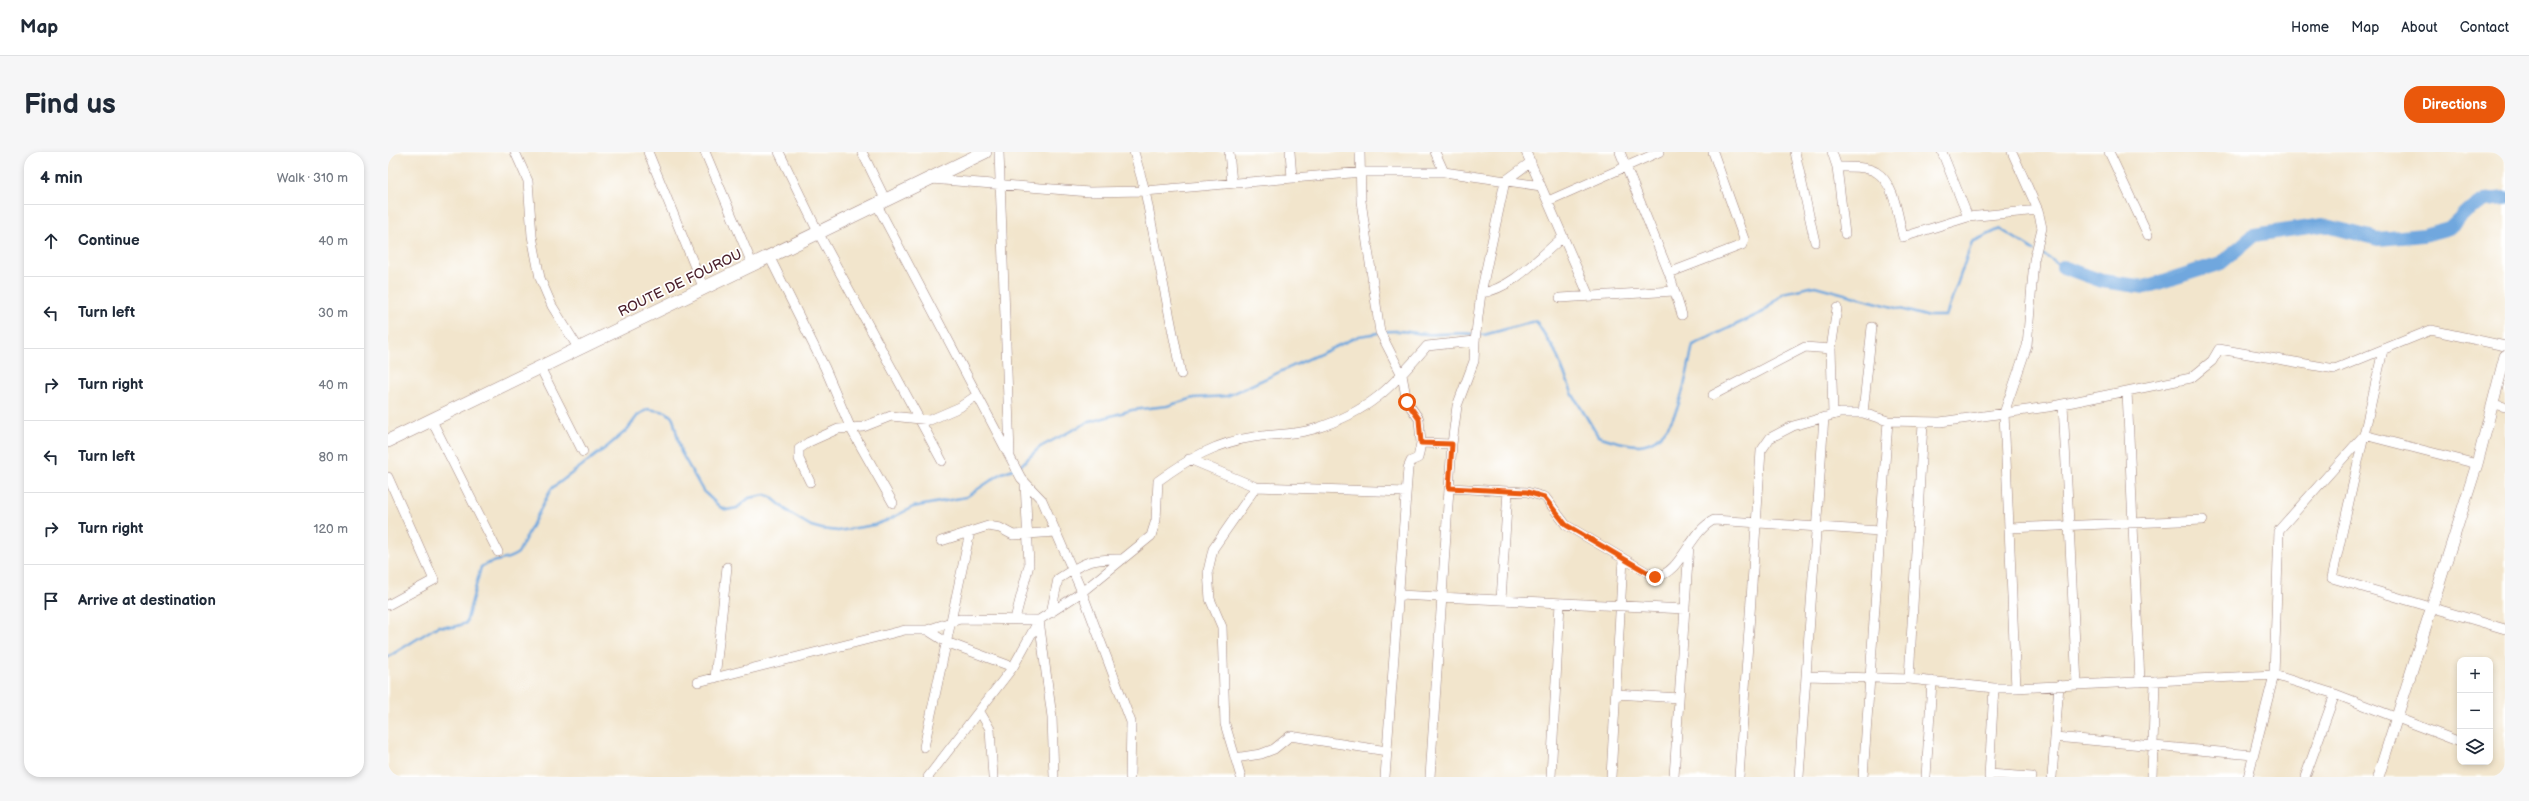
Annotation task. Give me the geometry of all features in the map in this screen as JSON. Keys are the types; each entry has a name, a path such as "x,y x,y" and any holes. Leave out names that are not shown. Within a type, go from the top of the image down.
{"main road":[{"name":"ROUTE DE FOUROU","path":"388,441 541,369 985,152"}],"street":[{"path":"516,152 528,181 532,236 540,278 552,306 580,350"},
{"path":"648,152 704,289"},
{"path":"705,152 753,266"},
{"path":"779,152 819,234 942,461"},
{"path":"862,152 881,203 977,395 1019,473 1025,482 1042,500 1082,592 1131,722 1130,777"},
{"path":"999,152 1012,460"},
{"path":"1134,152 1145,191 1181,374"},
{"path":"1229,152 1232,183"},
{"path":"1290,152 1292,178"},
{"path":"1360,152 1362,172 1361,201 1380,332 1402,375 1407,402 1419,419 1421,443 1418,458 1411,461 1408,468 1385,777"},
{"path":"1435,152 1444,172"},
{"path":"1526,152 1589,296"},
{"path":"1620,152 1669,273 1682,315"},
{"path":"1548,201 1659,152"},
{"path":"1669,273 1742,244 1744,238 1713,152"},
{"path":"1795,152 1815,242"},
{"path":"1832,152 1837,167 1845,234"},
{"path":"1942,152 1968,217"},
{"path":"2012,152 2038,210 2042,228 2034,260 2027,346 2004,413 2016,688"},
{"path":"2109,152 2148,235"},
{"path":"1430,777 1452,444 1456,406 1474,361 1476,325 1481,293 1505,181 1530,162"},
{"path":"1837,167 1864,168 1876,172 1884,178 1891,192 1903,237 1968,217 2038,210"},
{"path":"929,179 1089,192 1145,191 1362,172 1444,172 1541,186"},
{"path":"1481,293 1494,291 1507,284 1562,237"},
{"path":"770,258 825,368 852,429 893,503"},
{"path":"1560,298 1674,291"},
{"path":"1833,414 1831,349 1838,308"},
{"path":"1863,413 1872,327"},
{"path":"1739,777 1761,451 1770,438 1793,426 1833,414 1863,413 1888,421 1923,423 2063,404 2191,378 2212,361 2219,349 2335,369 2431,330 2505,346"},
{"path":"928,777 980,712 1013,667 1039,620 1082,592 1152,536 1156,520 1158,481 1189,459 1224,442 1312,430 1344,418 1381,396 1402,375 1427,346 1475,340"},
{"path":"1713,395 1805,348 1831,349"},
{"path":"2383,350 2332,578 2505,629"},
{"path":"2378,777 2433,609 2477,464 2505,356"},
{"path":"541,369 583,452"},
{"path":"2127,391 2140,682"},
{"path":"810,482 799,459 799,449 809,442 838,429 863,427 891,416 907,416 930,420 950,412 977,395"},
{"path":"2063,404 2077,685"},
{"path":"2493,404 2505,407"},
{"path":"1799,777 1824,417"},
{"path":"432,421 498,552"},
{"path":"1862,777 1888,421"},
{"path":"1909,679 1923,423"},
{"path":"2364,436 2477,464"},
{"path":"2248,777 2274,675 2279,530 2364,436"},
{"path":"1421,443 1452,444"},
{"path":"1189,459 1256,487 1406,492"},
{"path":"388,478 434,580 388,605"},
{"path":"1015,619 1029,565 1025,482"},
{"path":"1241,777 1225,724 1222,628 1210,600 1208,570 1213,549 1256,487"},
{"path":"1449,488 1508,491 1544,497 1566,525 1655,577 1664,576 1704,525 1714,520 1880,530"},
{"path":"1501,600 1508,491"},
{"path":"2009,528 2203,520"},
{"path":"941,542 988,526 1000,528 1013,534 1028,535 1056,532"},
{"path":"924,747 970,532"},
{"path":"1674,777 1689,546"},
{"path":"1051,613 1058,579 1082,563 1101,558 1123,559"},
{"path":"1611,777 1623,559"},
{"path":"715,678 727,567"},
{"path":"1398,595 1685,609"},
{"path":"1551,777 1560,603"},
{"path":"698,682 905,630 928,630 960,619 1039,620"},
{"path":"1039,620 1052,717 1054,777"},
{"path":"928,630 946,642 1013,667"},
{"path":"1806,676 1909,679 1994,688 2016,688 2274,675 2335,694 2457,741"},
{"path":"1926,777 1932,681"},
{"path":"2152,777 2155,682"},
{"path":"2052,777 2059,685"},
{"path":"1994,688 1989,775 2032,777"},
{"path":"1616,694 1679,698"},
{"path":"2305,777 2335,694"},
{"path":"980,712 990,729 993,777"},
{"path":"1235,758 1261,754 1274,749 1290,736 1387,751"},
{"path":"2055,737 2253,755"}],"waterway":[{"path":"2063,267 2102,281 2145,287 2221,263 2254,235 2323,225 2378,239 2424,235 2449,228 2468,210 2486,200 2505,198"},
{"path":"1478,334 1484,335 1536,321 1555,351 1573,395 1598,436 1613,441 1640,445 1653,441 1664,432 1672,420 1683,389 1693,345 1763,312 1783,293 1815,286 1926,316 1946,316 1972,242 2000,229 2034,250"},
{"path":"2039,252 2063,267"},
{"path":"1383,332 1394,331 1427,334 1473,334"},
{"path":"1018,468 1040,447 1086,423 1132,410 1167,406 1194,398 1227,396 1359,336 1378,333"},
{"path":"388,657 438,626 454,627 466,623 481,567 490,562 508,558 518,553 551,489 608,446 627,430 638,415 648,409 666,412 673,418 681,452 703,491 720,507 727,510 737,508 749,498 765,495 771,497 791,514 811,526 822,529 838,531 874,525 888,520 913,507 966,497 1002,473 1013,469"}],"route":[{"path":"1407,402 1419,419 1421,443 1452,444 1449,488 1527,492 1544,497 1566,525 1589,540 1655,577"}]}
